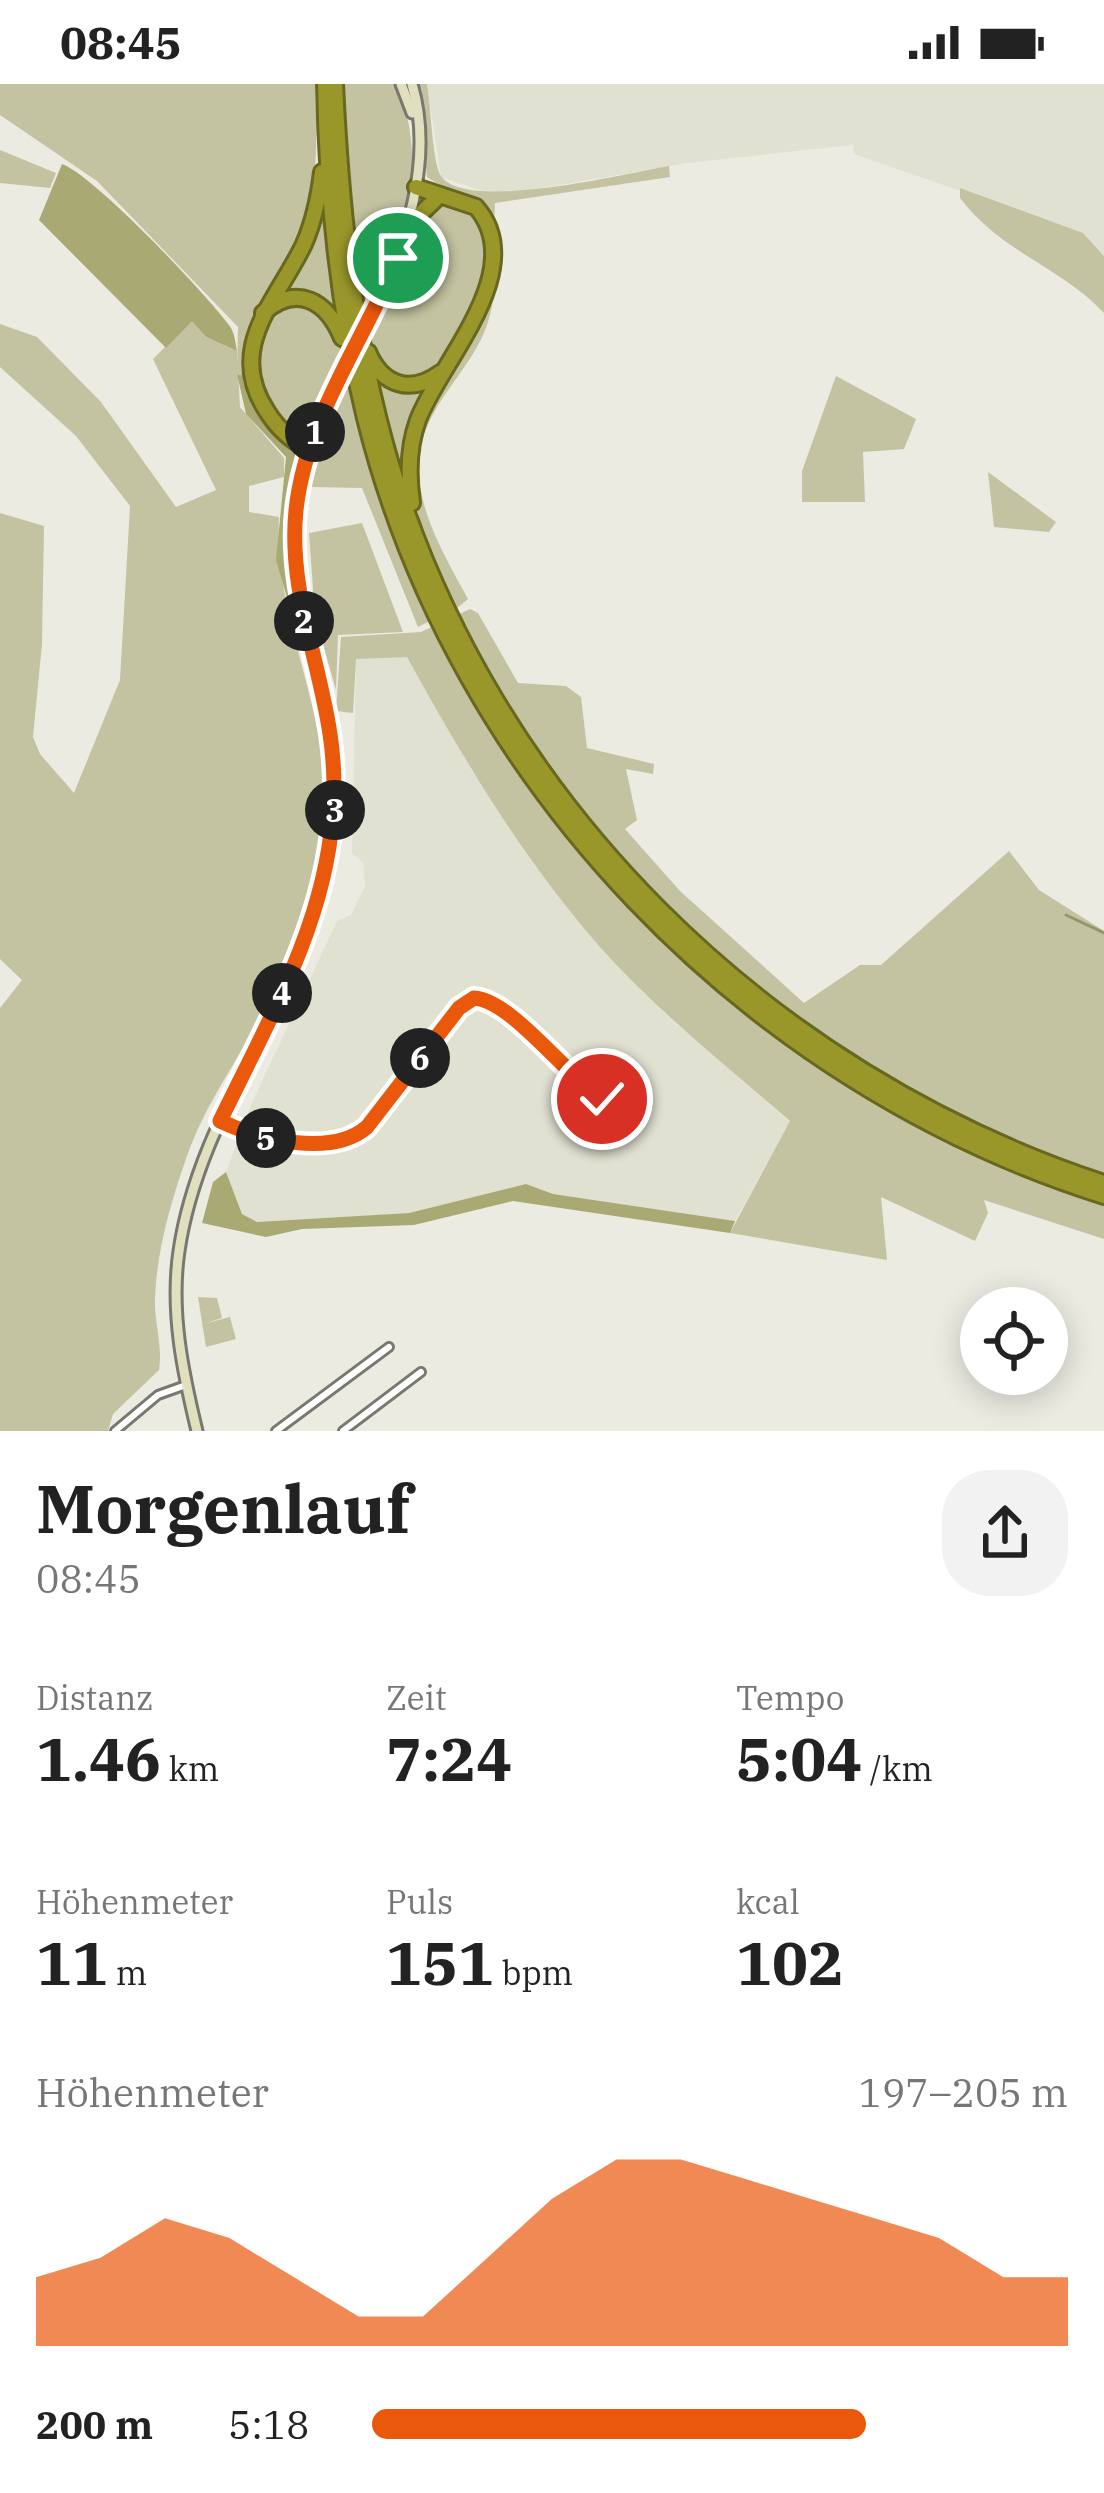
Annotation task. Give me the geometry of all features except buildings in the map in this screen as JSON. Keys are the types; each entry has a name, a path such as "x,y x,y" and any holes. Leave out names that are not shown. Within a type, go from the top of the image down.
{"highway":[{"path":"325,84 347,370"},
{"path":"335,84 377,414 417,538 470,652 529,752 612,861 689,940 784,1019 886,1086 1005,1147 1104,1184"},
{"path":"309,449 287,436 269,415 251,374 253,338 309,230 326,143"},
{"path":"416,187 460,200 486,220 490,256 478,313 413,438 410,491 417,538"},
{"path":"416,187 422,196 435,200 460,200"},
{"path":"409,225 435,200"},
{"path":"262,315 290,298 315,302 333,319 384,482 435,612 520,759 605,871 716,980 845,1076 955,1137 1104,1196"},
{"path":"363,314 374,365 391,382 419,385 448,365"},
{"path":"269,415 304,436 309,449"},
{"path":"291,430 322,416"}],"main road":[{"path":"400,84 417,130"},
{"path":"197,1431 177,1326 178,1252 196,1181 220,1121 312,928 332,842 333,753 300,601 295,525 309,449 347,370 363,314 409,225 416,187 412,84"}],"street":[{"path":"220,1121 274,1139 352,1138 367,1127 459,1008 474,998 498,1004 560,1067 602,1099"},
{"path":"276,1431 389,1347"},
{"path":"344,1431 421,1372"},
{"path":"116,1431 158,1395 186,1385"}],"shaded area":[{"path":"427,84 1104,84 1104,255 1082,233 854,154 853,145 687,163 497,196 441,177"},
{"path":"407,656 473,773 665,1014 790,1122 735,1221 553,1194 526,1184 409,1213 257,1222 242,1214 226,1172 251,1105 337,921 351,915 365,886 363,862 352,854 356,659"}],"green space":[{"path":"0,84 315,84 315,163 306,221 292,257 262,304 247,346 248,365 261,401 298,453 290,519 297,456 256,407 244,376 237,374 238,327 97,181 0,115"},
{"path":"343,84 396,84 411,142 409,203 374,295 371,326 425,215 438,204 469,208 486,236 478,301 446,362 425,380 396,381 371,351 359,285"},
{"path":"419,84 427,84 438,169 456,186 481,191 549,188 669,166 670,177 495,203 495,277 488,322 472,356 436,409 419,458 425,507 468,599 456,609 419,518 412,474 421,419 475,330 493,224 472,200 427,177"},
{"path":"0,150 56,173 50,188 0,183"},
{"path":"62,164 99,190 174,263 229,325 237,351 206,337 192,321 166,348 39,220"},
{"path":"960,188 1083,233 1104,256 1104,313 1069,283 994,233 960,198"},
{"path":"322,197 337,317 329,309 276,300"},
{"path":"286,301 319,307 340,342 381,495 432,620 418,627 362,488 310,487 344,385 339,364 313,418 289,425 262,393 255,363 258,334 266,319"},
{"path":"192,320 206,337 237,351 240,407 284,458 284,477 249,486 249,512 279,517 285,596 321,750 324,830 309,900 284,968 203,1118 176,1190 156,1279 159,1370 113,1414 108,1431 0,1431 0,1008 22,980 0,959 0,513 44,526 42,644 33,737 40,754 74,793 120,680 130,506 76,436 0,367 0,324 37,337 101,402 176,507 216,490 153,359"},
{"path":"237,374 244,376 256,407 297,456 288,516 288,575 316,696 276,560 286,457 246,414"},
{"path":"377,375 431,382 404,480"},
{"path":"836,376 916,419 904,449 863,452 865,502 802,502 802,471"},
{"path":"988,472 1056,522 1049,532 994,527"},
{"path":"362,523 403,632 338,635 336,690 315,617 309,533"},
{"path":"289,537 290,569 318,692 292,607 290,577"},
{"path":"470,609 478,613 518,683 566,686 581,697 587,748 654,764 653,774 626,769 637,820 625,829 680,891 804,1003 860,965 881,965 1009,851 1039,890 1104,931 1104,1239 984,1200 988,1213 975,1241 881,1197 887,1260 730,1233 790,1121 692,1037 600,947 545,879 496,807 407,657 356,659 353,713 336,711 341,637 421,632"},
{"path":"226,1172 242,1214 257,1222 409,1213 526,1184 553,1194 735,1221 730,1233 513,1201 414,1225 302,1229 266,1237 202,1223 213,1182"},
{"path":"198,1297 217,1298 222,1318 203,1324 230,1317 236,1339 206,1347"}],"waterway":[{"path":"1066,915 1104,933"}],"route":[{"path":"398,258 314,434 296,510 300,601 327,713 335,777 325,879 302,950 220,1121 274,1139 352,1138 367,1127 459,1008 474,998 498,1004 560,1067 602,1099"}]}
